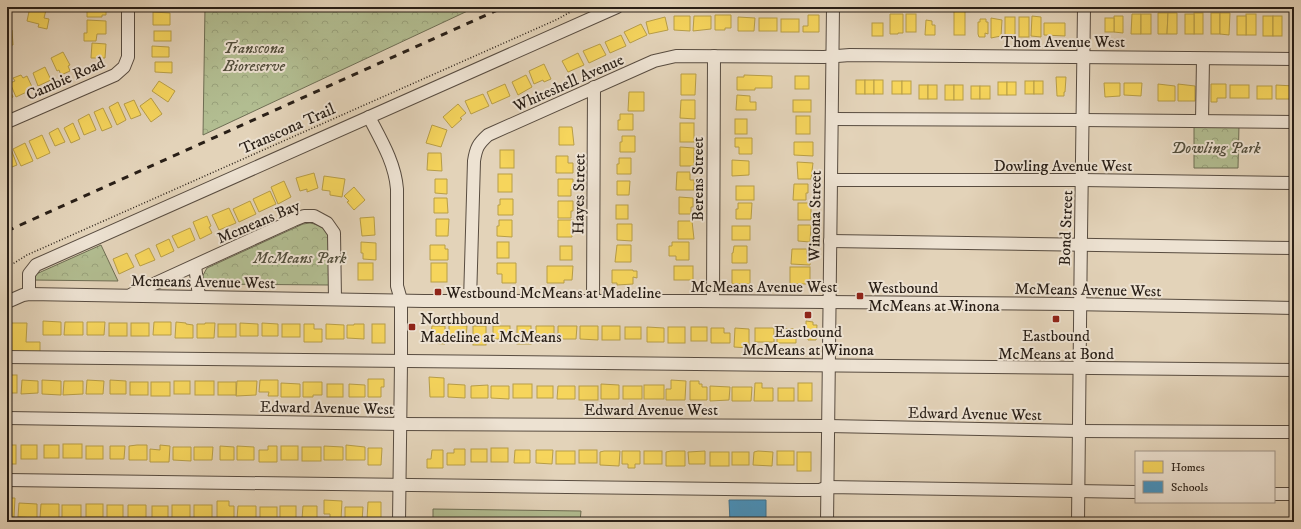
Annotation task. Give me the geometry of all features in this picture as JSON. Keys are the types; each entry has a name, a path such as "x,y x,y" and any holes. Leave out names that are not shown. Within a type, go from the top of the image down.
{"street":[{"name":"Cambie Road","path":"7,122 115,75 124,67 128,57 128,7"},
{"path":"29,294 28,274 36,265 617,7"},
{"name":"Winona Street","path":"827,522 828,302 833,7"},
{"name":"Bond Street","path":"1078,522 1079,304 1084,7"},
{"name":"Thom Avenue West","path":"833,57 850,55 1294,59"},
{"name":"Whiteshell Avenue","path":"470,301 474,161 478,145 488,135 654,61 676,56 833,57"},
{"name":"Berens Street","path":"713,301 714,56"},
{"path":"1202,121 1203,59"},
{"name":"Hayes Street","path":"593,301 594,87"},
{"path":"369,117 388,153 396,176 397,189 397,286 401,300 402,362 399,522"},
{"path":"832,119 1294,122"},
{"name":"Dowling Avenue West","path":"831,180 1082,180 1294,183"},
{"name":"Mcmeans Bay","path":"129,296 294,220 304,216 314,216 327,223 334,233 335,299"},
{"path":"830,241 1294,248"},
{"path":"195,266 199,296"},
{"name":"Mcmeans Avenue West","path":"7,302 29,294 401,300"},
{"name":"McMeans Avenue West","path":"401,300 1079,304 1294,308"},
{"path":"7,357 1294,370"},
{"name":"Edward Avenue West","path":"7,418 401,424 828,426 1079,431 1294,432"},
{"path":"7,480 400,486 798,490 820,490 827,487 1135,492"},
{"path":"1275,494 1294,494"}],"path":[{"name":"Transcona Trail","path":"7,273 11,265 27,255 551,22 579,7"}],"green space":[{"name":"Transcona Bioreserve","path":"205,7 476,7 203,135"},
{"name":"Dowling Park","path":"1194,125 1239,125 1238,168 1194,168"},
{"name":"McMeans Park","path":"310,223 322,227 329,237 329,285 205,284 202,277 207,268 303,224"},
{"path":"101,245 118,281 30,280 34,275"},
{"path":"433,509 581,511 580,522 433,522"}],"building: Homes":[{"path":"30,7 46,10 44,18 49,19 47,29 38,27 39,24 27,21"},
{"path":"87,7 106,7 106,15 102,15 102,17 87,17"},
{"path":"954,11 965,11 965,35 954,35"},
{"path":"153,12 170,13 170,25 153,25"},
{"path":"1158,13 1168,13 1167,34 1158,34"},
{"path":"1168,13 1177,13 1177,34 1167,34"},
{"path":"1194,13 1203,13 1203,34 1194,34"},
{"path":"1211,13 1220,13 1220,34 1211,34"},
{"path":"1220,13 1230,13 1229,35 1220,34"},
{"path":"890,14 903,14 903,33 890,34"},
{"path":"906,14 916,14 916,32 906,32"},
{"path":"1132,14 1141,14 1141,34 1131,34"},
{"path":"1141,14 1151,14 1151,34 1141,34"},
{"path":"1185,14 1194,14 1194,34 1185,34"},
{"path":"1246,14 1256,14 1256,35 1246,35"},
{"path":"715,15 731,15 731,28 725,28 725,30 715,30"},
{"path":"808,15 819,15 819,32 803,32 803,26 808,26"},
{"path":"674,16 690,16 690,31 674,30"},
{"path":"694,16 711,16 711,29 693,31"},
{"path":"1032,16 1041,17 1041,37 1031,36"},
{"path":"1114,16 1123,16 1123,33 1114,32"},
{"path":"1237,16 1246,16 1246,35 1237,35"},
{"path":"1263,16 1273,16 1273,36 1263,36"},
{"path":"1273,16 1282,16 1282,36 1273,36"},
{"path":"665,17 668,30 649,34 646,22"},
{"path":"738,17 755,18 754,31 738,31"},
{"path":"1005,17 1015,17 1015,37 1005,37"},
{"path":"1019,17 1029,17 1029,37 1019,37"},
{"path":"759,18 777,18 777,31 759,31"},
{"path":"991,18 1002,20 1001,36 991,38"},
{"path":"1105,18 1114,18 1114,32 1105,32"},
{"path":"781,19 799,19 799,32 781,32"},
{"path":"980,19 986,19 986,22 988,22 988,34 985,33 985,37 979,37 978,34 978,22 980,22"},
{"path":"87,20 106,21 106,34 97,34 96,41 84,41 84,33 87,33"},
{"path":"926,20 932,21 932,25 935,25 935,35 925,35"},
{"path":"1291,20 1294,20 1294,35 1291,35"},
{"path":"872,23 883,23 883,36 872,36"},
{"path":"1044,23 1065,23 1065,36 1044,35"},
{"path":"641,24 647,35 630,43 624,32"},
{"path":"12,30 13,45 7,45 7,31"},
{"path":"154,31 171,31 171,41 154,41"},
{"path":"621,35 626,46 610,53 605,42"},
{"path":"92,43 106,44 105,58 91,58"},
{"path":"600,44 606,55 589,63 583,51"},
{"path":"152,46 169,47 169,57 152,57"},
{"path":"63,52 70,65 68,66 70,71 61,75 59,70 57,71 51,58"},
{"path":"578,53 584,65 568,72 562,61"},
{"path":"155,62 172,62 172,73 155,72"},
{"path":"544,64 551,79 544,82 543,80 534,84 529,71"},
{"path":"45,67 51,80 38,86 33,73"},
{"path":"681,74 696,74 695,95 681,95"},
{"path":"21,75 23,78 27,76 33,89 16,97 10,83 15,81 13,78"},
{"path":"526,75 532,87 518,95 512,82"},
{"path":"744,75 772,76 772,88 737,90 737,77 744,77"},
{"path":"795,76 809,76 809,89 795,89"},
{"path":"1056,77 1066,77 1064,96 1057,96"},
{"path":"856,80 865,80 865,94 856,94"},
{"path":"865,80 874,80 874,94 865,94"},
{"path":"874,80 883,80 883,94 874,94"},
{"path":"159,81 175,91 168,102 152,91"},
{"path":"892,81 902,81 902,94 892,94"},
{"path":"902,81 911,81 911,94 902,94"},
{"path":"1025,81 1034,81 1034,94 1025,94"},
{"path":"1034,81 1043,81 1043,94 1034,94"},
{"path":"998,82 1007,82 1007,95 998,95"},
{"path":"1007,82 1016,82 1016,95 1007,95"},
{"path":"7,83 13,97 7,100"},
{"path":"1104,83 1120,83 1120,96 1105,97"},
{"path":"1124,83 1142,83 1141,96 1124,95"},
{"path":"505,84 510,96 492,104 487,92"},
{"path":"1158,84 1175,86 1175,101 1158,101"},
{"path":"1178,84 1195,86 1195,101 1178,101"},
{"path":"1211,84 1226,84 1226,98 1217,98 1217,102 1211,102"},
{"path":"919,85 928,85 928,99 919,99"},
{"path":"928,85 937,85 937,99 928,99"},
{"path":"945,85 954,85 954,100 945,100"},
{"path":"954,85 963,85 963,100 954,100"},
{"path":"1230,85 1249,85 1249,98 1230,98"},
{"path":"1276,85 1294,86 1294,99 1276,99"},
{"path":"971,86 980,86 980,99 971,99"},
{"path":"980,86 990,86 990,99 980,99"},
{"path":"1257,86 1272,86 1272,99 1257,99"},
{"path":"629,92 644,92 644,111 628,111"},
{"path":"483,94 489,106 471,114 465,101"},
{"path":"737,95 750,96 750,102 756,102 756,110 736,110"},
{"path":"151,98 162,114 151,122 140,106"},
{"path":"134,100 141,115 131,119 124,104"},
{"path":"681,100 695,100 695,119 680,118"},
{"path":"793,100 811,100 811,112 793,112"},
{"path":"118,102 126,120 117,125 109,107"},
{"path":"458,104 466,113 452,128 443,117"},
{"path":"103,108 112,127 102,131 94,112"},
{"path":"89,114 96,130 84,135 78,120"},
{"path":"620,114 633,114 633,130 618,130 618,120 620,120"},
{"path":"796,116 810,116 810,134 796,134"},
{"path":"735,119 747,119 747,134 735,134"},
{"path":"73,123 80,139 71,143 64,128"},
{"path":"680,123 694,123 694,142 680,142"},
{"path":"432,125 447,130 441,147 426,143"},
{"path":"559,127 572,127 574,145 559,145"},
{"path":"58,128 65,142 55,146 49,133"},
{"path":"42,135 50,153 37,159 29,141"},
{"path":"622,136 635,136 635,152 620,152 620,142 622,142"},
{"path":"735,138 752,138 752,154 739,154 739,147 735,147"},
{"path":"794,142 813,142 813,156 794,155"},
{"path":"25,143 33,161 21,166 13,149"},
{"path":"680,147 694,148 694,166 680,166"},
{"path":"11,149 17,165 7,169 7,151"},
{"path":"500,150 514,150 514,168 500,168"},
{"path":"428,153 441,153 442,171 427,170"},
{"path":"556,156 568,156 568,163 573,163 573,173 556,173"},
{"path":"619,158 631,158 631,174 617,174 617,164 619,164"},
{"path":"732,160 749,161 749,175 732,176"},
{"path":"797,162 813,163 811,179 798,179"},
{"path":"677,172 690,172 690,180 694,180 694,190 676,190"},
{"path":"314,173 318,188 307,192 307,189 300,191 296,178"},
{"path":"498,174 512,174 512,192 498,192"},
{"path":"324,176 345,179 342,197 330,195 330,191 322,190"},
{"path":"435,179 447,179 447,194 435,193"},
{"path":"558,179 573,179 571,196 558,196"},
{"path":"284,181 291,197 278,204 271,187"},
{"path":"617,181 630,181 629,195 617,195"},
{"path":"794,184 808,184 806,200 793,200"},
{"path":"736,186 754,186 754,200 736,200"},
{"path":"354,187 365,200 354,210 344,196"},
{"path":"270,191 276,204 259,212 253,199"},
{"path":"679,197 693,198 691,214 679,214"},
{"path":"434,198 447,198 448,213 434,213"},
{"path":"500,199 513,199 513,215 498,215 498,205 500,205"},
{"path":"250,201 256,214 239,222 233,209"},
{"path":"558,201 573,201 571,218 558,218"},
{"path":"738,203 752,203 751,219 736,219 736,209 738,209"},
{"path":"798,203 811,203 811,220 798,220"},
{"path":"616,205 628,205 628,219 616,219"},
{"path":"229,208 236,223 219,230 212,215"},
{"path":"207,216 212,233 200,239 193,222"},
{"path":"374,217 375,235 362,236 360,218"},
{"path":"436,219 449,219 448,236 436,236"},
{"path":"499,220 512,220 512,237 497,236 497,226 499,226"},
{"path":"558,220 574,220 574,231 572,231 572,237 558,237"},
{"path":"678,221 692,221 694,239 678,239"},
{"path":"617,224 632,224 632,241 617,240"},
{"path":"798,225 811,225 810,242 798,241"},
{"path":"732,226 750,226 750,240 732,240"},
{"path":"190,228 195,240 178,248 172,236"},
{"path":"169,239 174,251 161,257 156,245"},
{"path":"361,242 376,243 376,260 363,259 363,253 361,253"},
{"path":"497,242 509,242 509,258 497,258"},
{"path":"672,242 689,242 689,260 676,260 676,256 669,256 669,246 672,246"},
{"path":"430,245 445,245 445,249 448,249 448,260 430,260"},
{"path":"617,245 631,245 631,262 615,262"},
{"path":"560,246 572,246 572,260 560,260"},
{"path":"734,246 747,246 747,263 732,263"},
{"path":"149,248 155,260 140,266 135,255"},
{"path":"792,249 807,249 807,254 810,254 810,265 791,264"},
{"path":"127,253 134,267 119,274 113,259"},
{"path":"358,263 373,263 373,280 358,280"},
{"path":"431,263 447,263 447,282 431,282"},
{"path":"497,263 516,263 516,283 502,283 502,274 497,274"},
{"path":"547,266 573,266 572,280 564,280 564,283 547,283"},
{"path":"674,266 693,266 693,280 674,280"},
{"path":"790,267 810,267 810,284 790,284"},
{"path":"612,270 637,271 637,278 633,277 633,284 617,285 617,283 612,283"},
{"path":"732,270 750,270 750,284 732,284"},
{"path":"43,321 61,322 61,335 43,335"},
{"path":"806,321 813,322 813,325 817,325 816,340 808,340 808,336 806,336"},
{"path":"65,322 83,322 83,335 64,335"},
{"path":"87,322 105,322 104,335 87,335"},
{"path":"154,322 171,322 171,335 153,335"},
{"path":"176,322 193,325 193,338 175,338"},
{"path":"10,323 27,323 26,342 40,342 40,353 9,353"},
{"path":"109,323 127,323 127,336 109,336"},
{"path":"131,323 149,323 149,336 131,336"},
{"path":"215,323 214,338 197,338 197,324"},
{"path":"240,323 258,324 258,336 240,336"},
{"path":"262,323 278,324 278,336 262,336"},
{"path":"218,324 236,324 236,337 218,337"},
{"path":"282,324 300,324 300,337 282,337"},
{"path":"304,324 314,324 314,329 322,329 322,342 304,342"},
{"path":"326,324 344,325 344,339 326,339"},
{"path":"364,324 364,339 347,338 347,325"},
{"path":"372,324 385,324 385,343 372,343"},
{"path":"449,325 467,326 466,339 449,338"},
{"path":"432,326 445,326 445,344 430,343"},
{"path":"473,326 486,326 486,345 473,345"},
{"path":"493,326 510,326 510,339 493,339"},
{"path":"517,326 531,326 531,344 517,344"},
{"path":"536,326 554,326 554,339 542,339 542,343 536,343"},
{"path":"558,326 577,326 576,339 558,339"},
{"path":"580,326 598,326 598,340 580,339"},
{"path":"602,326 620,326 620,340 602,340"},
{"path":"625,327 641,327 641,339 625,339"},
{"path":"647,327 664,328 664,342 647,342"},
{"path":"668,327 685,327 685,343 668,343"},
{"path":"691,327 707,327 707,341 691,341"},
{"path":"711,328 724,328 724,333 730,333 730,343 711,343"},
{"path":"735,328 749,329 749,348 734,347"},
{"path":"755,328 774,328 774,342 755,342"},
{"path":"777,328 796,329 796,343 777,343"},
{"path":"7,375 17,375 17,393 7,393"},
{"path":"429,377 444,378 444,397 430,397"},
{"path":"368,379 384,379 384,387 381,387 381,397 368,397"},
{"path":"22,380 38,381 38,393 21,394"},
{"path":"42,380 61,381 61,395 42,394"},
{"path":"87,380 104,381 103,394 86,394"},
{"path":"110,380 126,381 126,394 110,394"},
{"path":"260,380 278,380 278,396 268,396 269,392 259,392"},
{"path":"671,380 686,381 685,400 666,400 666,389 671,389"},
{"path":"64,381 83,381 83,394 63,395"},
{"path":"174,381 190,381 190,394 174,394"},
{"path":"195,381 214,381 214,395 195,395"},
{"path":"237,381 257,381 256,395 236,396"},
{"path":"690,381 699,381 699,384 702,384 702,387 707,387 707,400 690,400"},
{"path":"130,382 148,382 148,395 130,395"},
{"path":"151,382 170,382 170,396 151,396"},
{"path":"218,382 236,382 236,395 218,395"},
{"path":"303,382 322,382 322,395 303,397"},
{"path":"281,383 300,384 300,397 281,397"},
{"path":"755,383 762,383 762,388 773,388 773,401 754,401"},
{"path":"798,383 812,383 812,401 798,401"},
{"path":"327,384 343,384 343,397 327,397"},
{"path":"349,384 365,385 365,397 349,397"},
{"path":"448,384 465,385 465,398 448,397"},
{"path":"513,384 532,384 532,398 513,398"},
{"path":"601,384 619,385 619,399 601,399"},
{"path":"488,385 488,398 471,398 471,386"},
{"path":"644,385 664,385 664,399 644,399"},
{"path":"491,386 509,386 509,399 491,398"},
{"path":"537,386 553,386 553,398 537,398"},
{"path":"558,386 575,386 575,399 557,399"},
{"path":"579,386 598,386 598,400 579,400"},
{"path":"623,386 642,386 642,399 623,399"},
{"path":"710,386 730,387 729,400 710,401"},
{"path":"732,387 752,387 751,401 732,401"},
{"path":"778,388 794,388 794,401 778,401"},
{"path":"63,444 82,444 82,458 63,458"},
{"path":"7,445 16,445 16,464 7,464"},
{"path":"21,445 37,445 37,459 21,459"},
{"path":"44,445 59,445 59,458 44,458"},
{"path":"147,445 147,460 129,460 129,446"},
{"path":"160,445 170,446 169,462 150,462 150,449 160,450"},
{"path":"346,445 365,447 365,460 346,460"},
{"path":"86,446 103,446 103,459 86,459"},
{"path":"110,446 125,446 124,459 110,459"},
{"path":"220,446 234,447 234,460 220,460"},
{"path":"237,446 254,447 254,460 237,460"},
{"path":"268,446 277,446 277,462 259,462 259,450 268,450"},
{"path":"281,446 298,446 298,460 281,460"},
{"path":"324,446 343,447 343,460 324,460"},
{"path":"173,447 191,447 191,461 173,460"},
{"path":"194,447 213,447 212,460 194,460"},
{"path":"302,447 321,447 321,461 302,461"},
{"path":"368,448 382,448 381,465 368,465"},
{"path":"491,448 508,448 508,462 491,462"},
{"path":"454,449 465,449 465,465 447,465 447,453 454,453"},
{"path":"471,449 487,449 487,462 471,462"},
{"path":"432,450 443,450 443,468 427,468 427,459 431,459"},
{"path":"515,450 530,450 530,463 514,463"},
{"path":"536,450 553,450 552,464 536,463"},
{"path":"579,450 597,450 597,463 579,463"},
{"path":"556,451 575,451 575,464 556,464"},
{"path":"620,451 619,466 600,465 600,452"},
{"path":"622,451 640,451 640,464 635,464 635,468 628,468 628,464 622,464"},
{"path":"644,451 662,451 662,464 644,464"},
{"path":"685,451 685,466 666,466 666,452"},
{"path":"705,451 705,464 689,464 688,452"},
{"path":"777,451 794,451 794,465 777,465"},
{"path":"710,452 729,452 729,466 710,466"},
{"path":"732,452 749,452 749,465 732,465"},
{"path":"754,452 773,452 772,466 753,465"},
{"path":"797,452 811,452 811,471 797,471"},
{"path":"7,498 15,498 14,517 7,517"},
{"path":"324,500 342,501 341,520 330,520 330,514 324,514"},
{"path":"217,501 229,501 229,506 234,506 234,520 217,520"},
{"path":"368,502 381,502 381,520 367,520"},
{"path":"19,503 37,504 37,518 18,517"},
{"path":"41,504 59,504 59,518 40,518"},
{"path":"86,504 103,504 103,517 86,517"},
{"path":"62,505 81,505 81,518 62,518"},
{"path":"107,505 123,505 123,518 107,518"},
{"path":"128,505 146,505 146,519 128,518"},
{"path":"172,505 190,505 190,518 172,518"},
{"path":"194,505 212,505 212,519 194,519"},
{"path":"152,506 168,506 168,519 152,519"},
{"path":"238,506 256,506 256,521 237,519"},
{"path":"280,506 296,506 296,519 280,519"},
{"path":"303,506 317,506 317,520 302,519"},
{"path":"260,507 277,507 277,520 260,520"},
{"path":"345,507 363,507 362,521 345,520"}],"building: Schools":[{"path":"729,500 766,500 766,522 730,522"}],"railway":[{"path":"7,231 504,7"}],"place":[{"name":"Westbound McMeans at Madeline","path":"438,292"},
{"name":"Westbound McMeans at Winona","path":"860,296"},
{"name":"Eastbound McMeans at Winona","path":"808,315"},
{"name":"Eastbound McMeans at Bond","path":"1056,319"},
{"name":"Northbound Madeline at McMeans","path":"412,327"}]}
